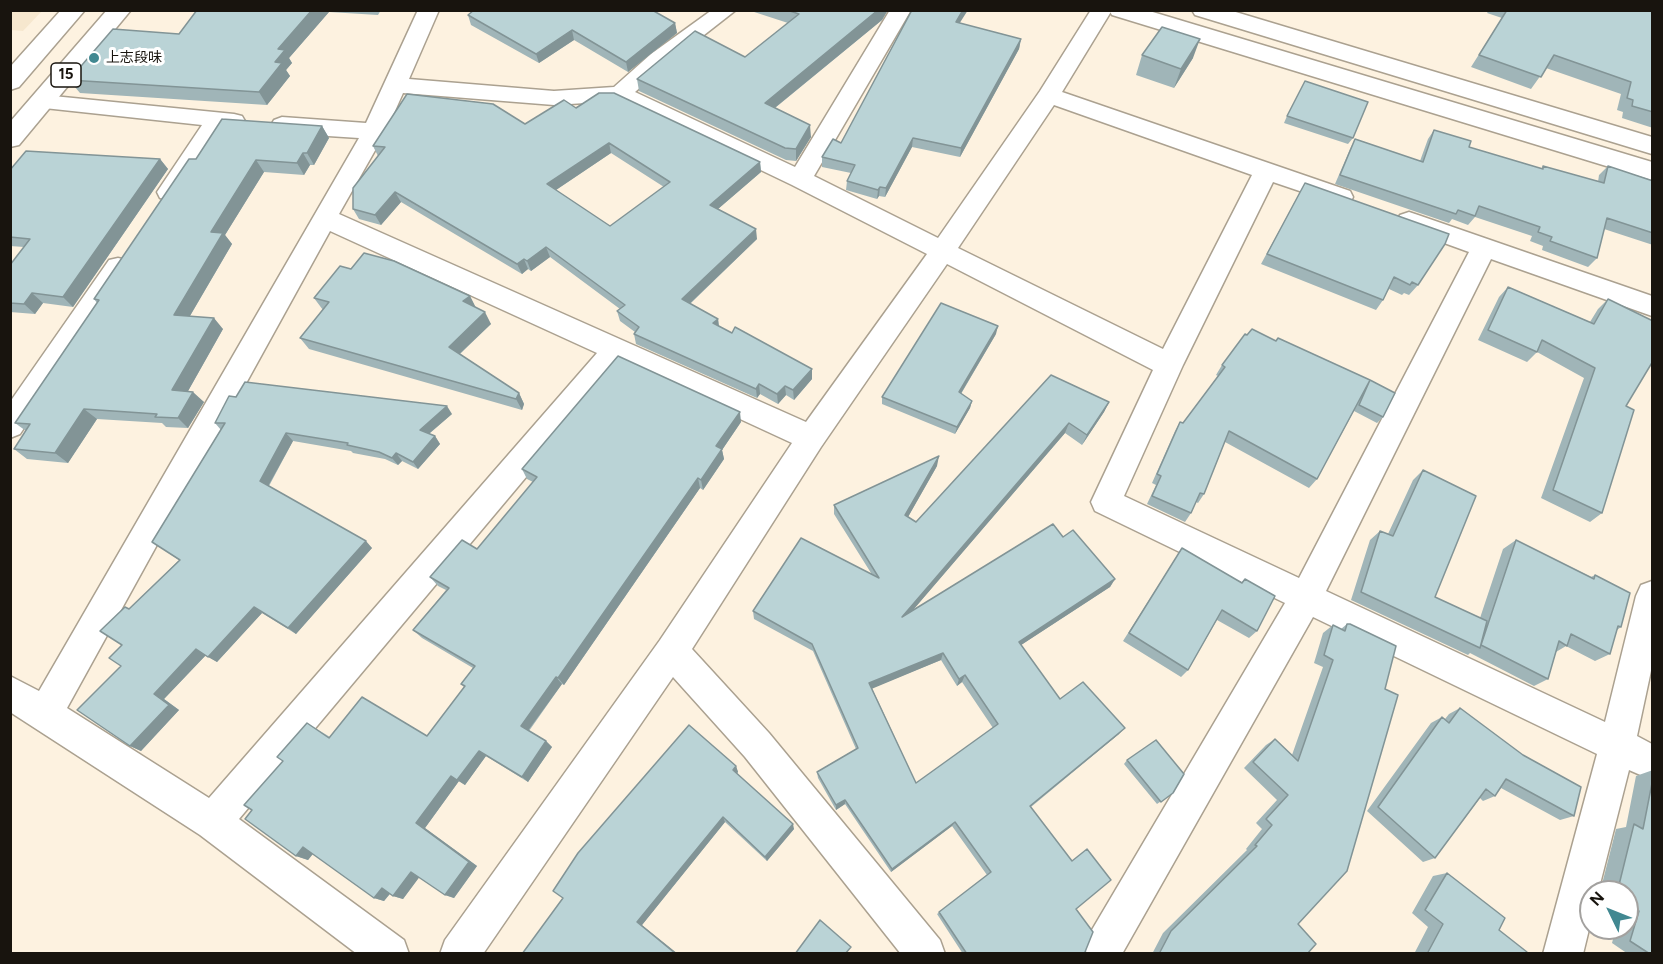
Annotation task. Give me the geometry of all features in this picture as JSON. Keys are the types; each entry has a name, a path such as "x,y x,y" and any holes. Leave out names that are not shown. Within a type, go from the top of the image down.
{"street":[{"name":"15","path":"10,82 74,10"},
{"name":"15","path":"10,139 120,10"},
{"path":"45,713 374,130 429,10"},
{"path":"620,94 659,59 726,10"},
{"path":"800,180 901,10"},
{"path":"459,954 672,651 810,438 942,252 1049,95 1102,10"},
{"path":"1120,10 1653,171"},
{"path":"1203,10 1653,146"},
{"path":"395,85 554,98 620,94 800,180 1169,365"},
{"path":"1049,95 1653,306"},
{"path":"43,102 217,120 374,130"},
{"path":"157,209 217,120"},
{"path":"1266,171 1169,365 1106,502 1617,747 1653,762"},
{"path":"325,218 810,438"},
{"path":"1100,954 1306,597 1484,247"},
{"path":"10,426 131,249"},
{"path":"213,822 617,349"},
{"path":"1563,954 1653,597"},
{"path":"672,651 757,746 926,954"},
{"path":"10,692 213,822 390,954"}],"shaded area":[{"path":"10,11 42,11 23,31 11,30"}],"building":[{"path":"197,10 312,10 278,49 285,50 275,62 282,63 259,92 69,80 113,29 179,34"},
{"path":"474,10 652,10 675,23 626,62 572,30 536,54 468,15"},
{"path":"787,10 878,10 765,103 810,125 796,149 785,148 637,79 695,31 745,57 799,14"},
{"path":"912,10 963,10 956,22 1021,39 961,148 913,138 886,188 880,187 878,190 847,181 855,165 822,157 833,139 841,143"},
{"path":"1507,10 1653,10 1653,112 1632,106 1633,100 1627,98 1631,82 1554,55 1541,77 1479,55"},
{"path":"1162,27 1200,39 1181,69 1142,55"},
{"path":"1305,81 1368,102 1353,138 1287,116"},
{"path":"599,93 614,93 760,162 710,205 756,229 682,299 718,319 713,323 732,333 735,327 812,369 793,390 785,386 777,394 759,384 756,389 634,334 639,327 617,311 625,305 546,247 527,261 524,259 517,264 395,192 375,215 353,209 353,188 385,147 373,146 407,94 493,104 525,124 564,100 576,108","holes":["609,143 670,182 610,226 547,184"]},
{"path":"222,119 322,126 307,153 303,153 297,163 256,160 211,232 223,233 174,315 214,318 172,390 193,392 178,418 155,417 157,414 84,409 55,453 14,449 30,424 15,423 99,300 94,299 189,159 196,159"},
{"path":"1434,130 1471,141 1469,147 1543,169 1543,166 1604,183 1608,166 1653,181 1653,233 1607,218 1597,258 1550,241 1552,237 1538,232 1540,227 1479,206 1475,216 1458,210 1456,214 1340,175 1355,139 1423,162"},
{"path":"26,151 160,159 63,297 32,293 24,304 10,303 10,265 30,239 10,237 10,170"},
{"path":"1305,183 1449,234 1418,285 1412,282 1410,285 1394,277 1383,300 1267,254"},
{"path":"364,253 394,261 470,296 463,301 485,312 449,347 519,393 516,399 300,338 329,302 314,298 340,266 351,269"},
{"path":"1508,287 1594,324 1608,299 1653,321 1653,361 1626,406 1634,410 1602,513 1553,490 1595,368 1542,340 1537,352 1488,330"},
{"path":"941,303 998,326 959,392 972,401 957,427 882,397"},
{"path":"1252,329 1276,341 1278,338 1370,380 1317,479 1229,431 1204,494 1200,493 1191,513 1152,496 1161,476 1157,474 1180,422 1183,423 1225,367 1222,365 1245,334 1247,335"},
{"path":"618,356 740,412 716,446 722,449 701,480 698,478 558,678 556,677 521,726 546,741 522,777 479,751 457,780 451,776 416,823 469,862 445,895 411,872 393,896 382,888 374,898 303,847 296,856 245,819 252,810 244,805 283,761 277,757 307,723 329,738 362,697 427,736 465,686 461,684 475,666 413,630 449,588 430,577 462,540 477,549 537,477 522,469"},
{"path":"1051,375 1109,402 1087,435 1069,423 902,617 1053,524 1063,537 1073,530 1115,579 1019,642 1060,699 1083,682 1125,728 1030,806 1072,861 1087,849 1111,880 1076,909 1093,932 1085,952 1089,954 967,954 939,912 991,872 955,822 892,869 845,800 836,805 817,772 858,748 812,644 753,611 801,538 879,578 834,505 939,456 905,515 916,522","holes":["943,653 959,679 965,675 998,724 916,783 869,683"]},
{"path":"1370,380 1395,393 1383,417 1359,405"},
{"path":"245,382 447,406 420,430 435,436 413,462 396,453 392,458 379,452 347,445 348,443 286,433 260,481 366,541 288,628 254,607 208,657 196,649 154,694 169,705 130,746 77,710 121,666 109,658 122,645 100,631 125,607 129,609 180,560 152,542 225,423 215,423 229,396 236,397"},
{"path":"1423,470 1476,496 1435,597 1487,621 1480,648 1361,592 1380,531 1393,536"},
{"path":"1516,540 1594,579 1595,575 1630,593 1621,627 1618,626 1610,654 1571,634 1567,646 1559,641 1548,679 1481,645"},
{"path":"1182,548 1242,583 1245,579 1275,596 1257,631 1222,610 1188,670 1129,633"},
{"path":"1347,624 1396,646 1385,689 1398,695 1347,871 1298,924 1316,944 1307,954 1159,954 1171,931 1257,846 1255,845 1272,825 1266,819 1288,795 1253,762 1275,739 1298,761 1333,660 1324,655 1333,625 1345,631"},
{"path":"1460,708 1523,755 1581,787 1574,816 1506,779 1495,796 1486,789 1435,858 1378,807 1442,717 1449,723"},
{"path":"689,725 736,766 733,770 793,824 765,857 723,817 637,922 676,954 522,954 563,898 553,891 578,853"},
{"path":"1156,740 1184,774 1173,793 1161,802 1127,760"},
{"path":"1653,778 1653,954 1630,941 1639,940 1639,880 1620,880 1634,824 1643,829"},
{"path":"1447,873 1505,918 1499,930 1527,952 1525,954 1427,954 1443,924 1425,910"},
{"path":"820,920 851,947 845,954 795,954"}],"place":[{"name":"上志段味","path":"94,58"}]}
